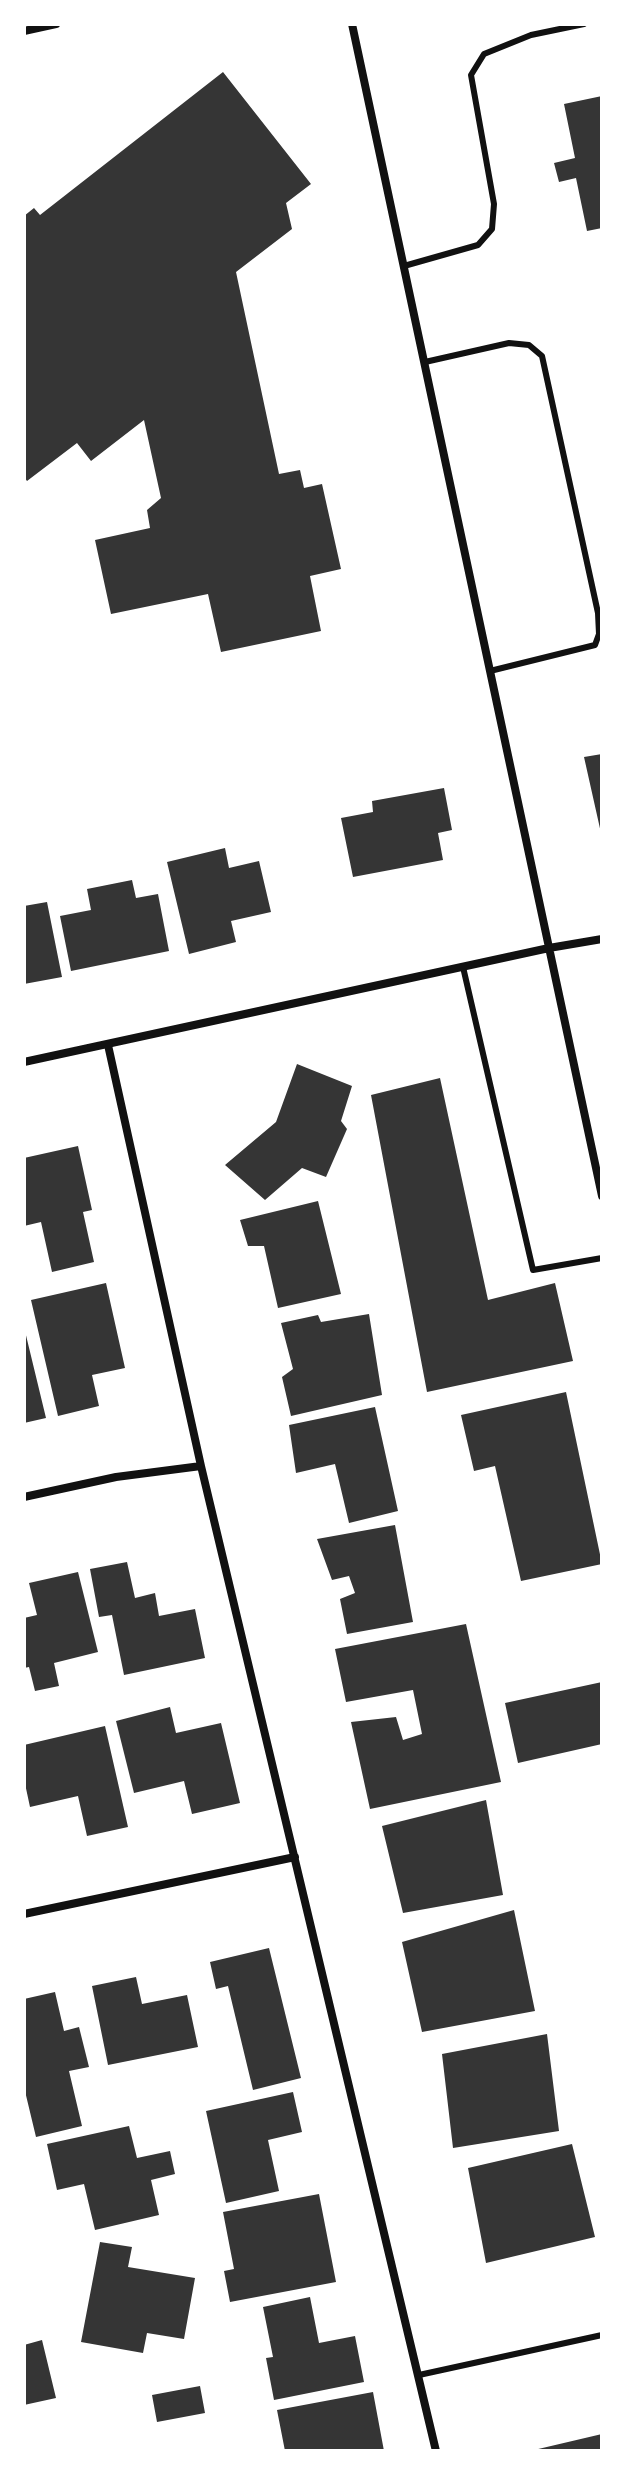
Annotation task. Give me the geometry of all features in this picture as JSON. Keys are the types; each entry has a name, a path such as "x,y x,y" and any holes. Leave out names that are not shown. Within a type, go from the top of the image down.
{"street":[{"path":"24,31 56,24"},
{"path":"352,24 602,1196"},
{"path":"24,1062 602,939"},
{"path":"108,1045 201,1466 436,2451"},
{"path":"24,1497 116,1477 201,1466"},
{"path":"24,1914 295,1857"}],"lane":[{"path":"404,266 478,245 492,229 494,204 471,75 484,54 531,35 584,24"},
{"path":"425,362 509,343 529,345 542,356 598,613 599,634 595,645 490,671"},
{"path":"463,967 533,1270 602,1258"},
{"path":"419,2375 602,2335"}],"building":[{"path":"223,72 311,184 286,203 292,229 236,272 279,474 300,470 304,488 322,484 341,569 310,576 321,631 221,652 208,594 111,614 95,540 150,528 147,510 161,498 144,420 91,461 77,443 27,481 24,477 24,216 34,208 40,215"},
{"path":"602,96 602,228 587,231 576,178 559,182 554,163 575,158 564,104"},
{"path":"602,754 602,833 601,833 584,757"},
{"path":"444,788 452,830 438,833 443,860 353,877 341,818 373,812 372,801"},
{"path":"225,848 229,868 259,861 271,912 231,921 236,942 189,954 167,862"},
{"path":"132,880 136,898 158,894 169,951 71,971 60,916 91,910 87,889"},
{"path":"47,902 62,977 24,984 24,906"},
{"path":"297,1064 352,1086 341,1121 347,1129 326,1177 302,1168 265,1200 225,1165 276,1122"},
{"path":"440,1078 488,1300 555,1283 573,1361 427,1392 371,1095"},
{"path":"78,1146 92,1210 83,1212 94,1262 52,1272 41,1222 24,1226 24,1158"},
{"path":"318,1201 341,1294 278,1308 264,1246 248,1246 240,1220"},
{"path":"106,1283 125,1368 92,1375 99,1406 58,1416 31,1300"},
{"path":"369,1314 382,1395 291,1416 282,1377 293,1369 281,1323 318,1315 321,1322"},
{"path":"24,1327 46,1418 24,1423"},
{"path":"566,1392 602,1564 521,1581 495,1466 474,1471 461,1415"},
{"path":"375,1407 398,1511 349,1523 335,1464 296,1473 289,1425"},
{"path":"395,1525 413,1622 347,1634 340,1599 355,1593 349,1576 332,1580 317,1539"},
{"path":"127,1562 135,1598 155,1593 159,1616 195,1609 205,1658 124,1675 112,1615 99,1617 90,1569"},
{"path":"78,1572 98,1652 54,1663 59,1686 35,1691 29,1667 24,1668 24,1618 37,1615 29,1583"},
{"path":"466,1624 501,1782 370,1809 351,1722 396,1717 403,1740 422,1734 413,1690 346,1702 335,1649"},
{"path":"602,1682 602,1744 518,1763 505,1703"},
{"path":"170,1707 176,1733 221,1723 240,1803 192,1814 184,1781 134,1793 116,1721"},
{"path":"105,1726 128,1827 87,1836 78,1796 30,1807 24,1779 24,1745"},
{"path":"486,1800 503,1895 403,1913 382,1826"},
{"path":"514,1910 535,2011 422,2032 402,1942"},
{"path":"269,1948 301,2078 253,2090 228,1986 216,1989 210,1962"},
{"path":"136,1977 142,2004 187,1995 198,2047 108,2065 92,1986"},
{"path":"55,1992 64,2031 79,2027 89,2067 69,2071 82,2126 36,2137 24,2087 24,1999"},
{"path":"547,2034 559,2131 453,2148 442,2054"},
{"path":"293,2092 302,2132 268,2140 279,2191 226,2203 206,2111"},
{"path":"129,2126 137,2158 170,2151 175,2174 151,2180 159,2215 95,2230 84,2184 57,2190 47,2144"},
{"path":"572,2144 595,2237 486,2263 468,2168"},
{"path":"319,2194 336,2282 230,2302 224,2271 234,2269 223,2212"},
{"path":"100,2242 132,2247 128,2267 195,2278 184,2339 147,2333 143,2353 81,2342"},
{"path":"310,2297 319,2343 355,2336 364,2382 274,2400 266,2358 273,2357 263,2307"},
{"path":"42,2340 56,2398 24,2405 24,2345"},
{"path":"200,2386 205,2413 157,2422 152,2395"},
{"path":"373,2392 384,2451 285,2451 277,2410"},
{"path":"602,2434 602,2451 534,2451 534,2450"}]}
